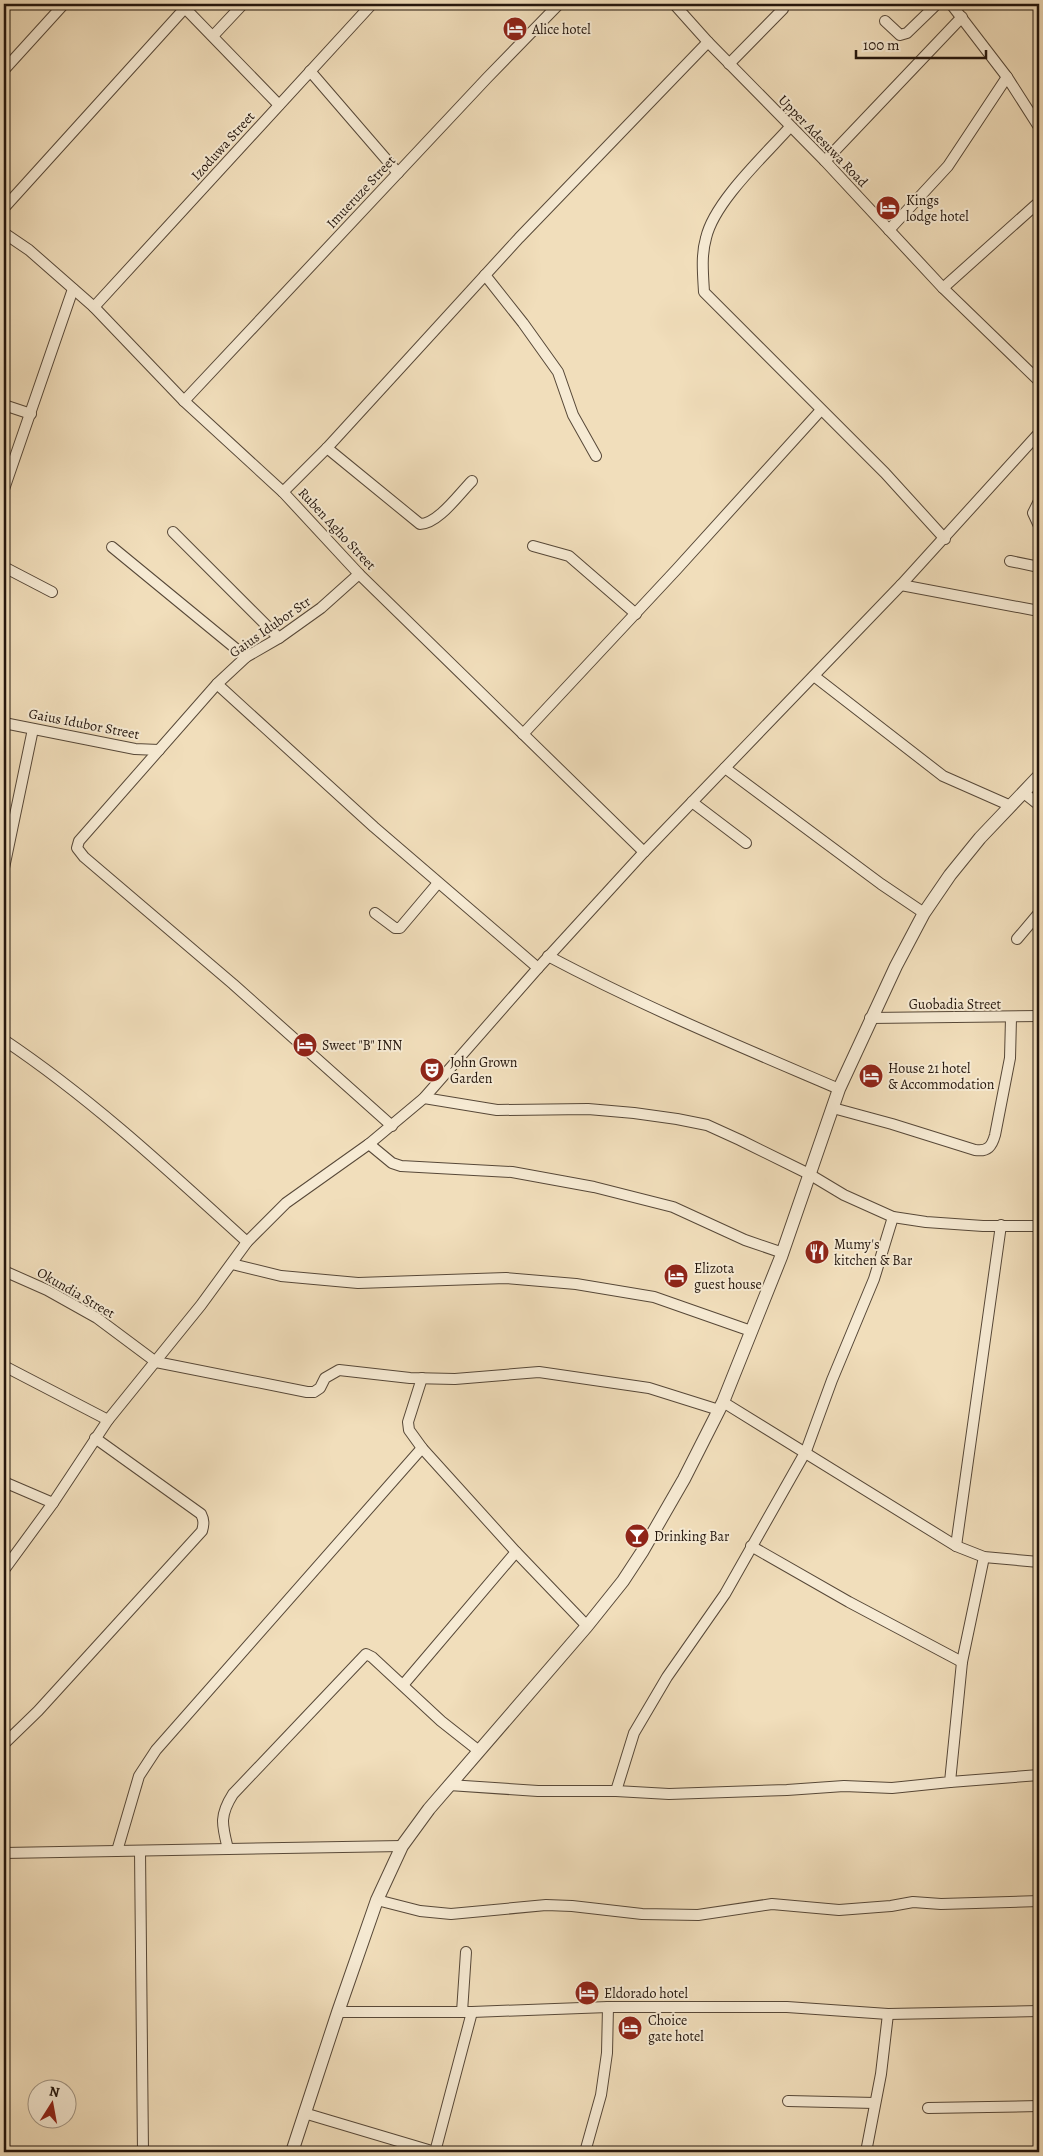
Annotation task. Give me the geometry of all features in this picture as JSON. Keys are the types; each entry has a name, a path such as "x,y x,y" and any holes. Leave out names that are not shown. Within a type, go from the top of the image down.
{"street":[{"path":"4,70 64,4"},
{"path":"213,36 243,4"},
{"name":"Izoduwa Street","path":"94,307 372,4"},
{"name":"Imueruze Street","path":"184,401 559,4"},
{"name":"Upper Adesuwa Road","path":"674,4 729,64 825,161 943,288 1039,380"},
{"path":"729,64 783,9 784,4"},
{"path":"885,21 900,35 907,33 936,4"},
{"path":"951,4 1007,77 1039,127"},
{"path":"4,208 183,6 279,105"},
{"path":"825,161 962,17"},
{"path":"282,492 327,448 484,275 708,42"},
{"path":"310,71 398,173"},
{"path":"889,230 948,166 1007,77"},
{"path":"790,127 715,213 706,237 703,266 704,292 785,370 821,410 885,473 945,538"},
{"path":"943,288 1039,202"},
{"name":"Ruben Agho Street","path":"4,233 29,250 94,307 184,401 282,492 359,574 644,852"},
{"path":"484,275 523,323 558,372 573,415 596,456"},
{"path":"4,489 73,289"},
{"path":"4,405 31,414"},
{"path":"524,734 821,410"},
{"path":"4,1570 54,1503 108,1420 156,1362 247,1242 286,1202 369,1144 424,1098 548,956 644,852 901,585 1039,433"},
{"path":"327,448 420,524 428,524 436,519 472,481"},
{"path":"1039,501 1033,513 1039,526"},
{"path":"173,532 279,638"},
{"path":"533,546 569,556 636,614"},
{"path":"112,547 246,657"},
{"path":"1010,561 1039,567"},
{"path":"4,567 52,592"},
{"name":"Gaius Idubor Str","path":"359,574 321,608 279,638 246,657 217,684 79,841 77,848 79,852 392,1126"},
{"path":"901,585 1039,611"},
{"path":"814,676 943,776 1011,806"},
{"path":"217,684 374,827 538,968"},
{"name":"Gaius Idubor Street","path":"4,723 135,750 159,750"},
{"path":"4,868 34,729"},
{"path":"725,768 924,913"},
{"path":"292,2152 377,1900 402,1846 449,1785 587,1626 623,1581 642,1552 684,1480 721,1406 782,1253 839,1089 870,1018 924,913 950,875 980,838 1039,776"},
{"path":"1024,793 1039,805"},
{"path":"692,802 746,843"},
{"path":"375,913 395,928 400,928 438,883"},
{"path":"1017,940 1039,914"},
{"path":"548,956 580,974 839,1089"},
{"name":"Guobadia Street","path":"870,1018 1011,1018 1039,1016"},
{"path":"833,1108 975,1150 988,1149 992,1145 996,1134 1010,1058 1011,1018"},
{"path":"4,1040 36,1062 123,1130 247,1242"},
{"path":"424,1098 497,1110 634,1112 676,1118 707,1125 809,1174 844,1195 893,1217 926,1222 1039,1226"},
{"path":"369,1144 392,1163 401,1166 512,1172 594,1187 673,1207 745,1240 782,1253"},
{"path":"616,1791 634,1733 667,1677 725,1594 806,1452 832,1380 874,1279 893,1217"},
{"path":"956,1546 1001,1225"},
{"path":"232,1264 281,1276 358,1282 506,1278 576,1284 654,1297 751,1331"},
{"name":"Okundia Street","path":"4,1271 47,1290 97,1318 156,1362"},
{"path":"156,1362 307,1392 314,1392 320,1388 325,1378 339,1370 422,1378 455,1379 539,1372 650,1388 721,1406 806,1452 956,1546 984,1557 1039,1562"},
{"path":"4,1366 108,1420"},
{"path":"422,1378 408,1422 409,1430 422,1448 516,1552 587,1626"},
{"path":"4,1744 51,1696 196,1538 204,1526 204,1519 201,1514 95,1438"},
{"path":"117,1851 139,1776 156,1750 422,1448"},
{"path":"4,1482 54,1503"},
{"path":"751,1546 849,1602 962,1662"},
{"path":"403,1685 516,1552"},
{"path":"950,1782 962,1662 984,1557"},
{"path":"228,1849 221,1823 224,1808 233,1794 366,1654 372,1657 441,1721 479,1751"},
{"path":"449,1785 538,1792 616,1791 669,1794 844,1786 892,1788 1039,1775"},
{"path":"4,1853 402,1846"},
{"path":"140,1851 143,2152"},
{"path":"377,1900 420,1911 451,1914 546,1905 642,1914 688,1915 772,1904 839,1910 890,1906 913,1902 941,1904 1039,1901"},
{"path":"304,2113 435,2152 467,2012 466,1952"},
{"path":"338,2012 467,2012 608,2007 787,2007 888,2014 1039,2011"},
{"path":"584,2152 601,2095 607,2053 608,2007"},
{"path":"866,2152 888,2014"},
{"path":"788,2102 875,2103"},
{"path":"928,2108 1039,2106"}],"place":[{"name":"Alice hotel","path":"515,29"},
{"name":"Kings lodge hotel","path":"888,208"},
{"name":"Sweet \"B\" INN","path":"305,1045"},
{"name":"John Grown Garden","path":"432,1070"},
{"name":"House 21 hotel & Accommodation","path":"871,1076"},
{"name":"Mumy's kitchen & Bar","path":"817,1252"},
{"name":"Elizota guest house","path":"676,1276"},
{"name":"Drinking Bar","path":"637,1536"},
{"name":"Eldorado hotel","path":"587,1993"},
{"name":"Choice gate hotel","path":"630,2028"}]}
